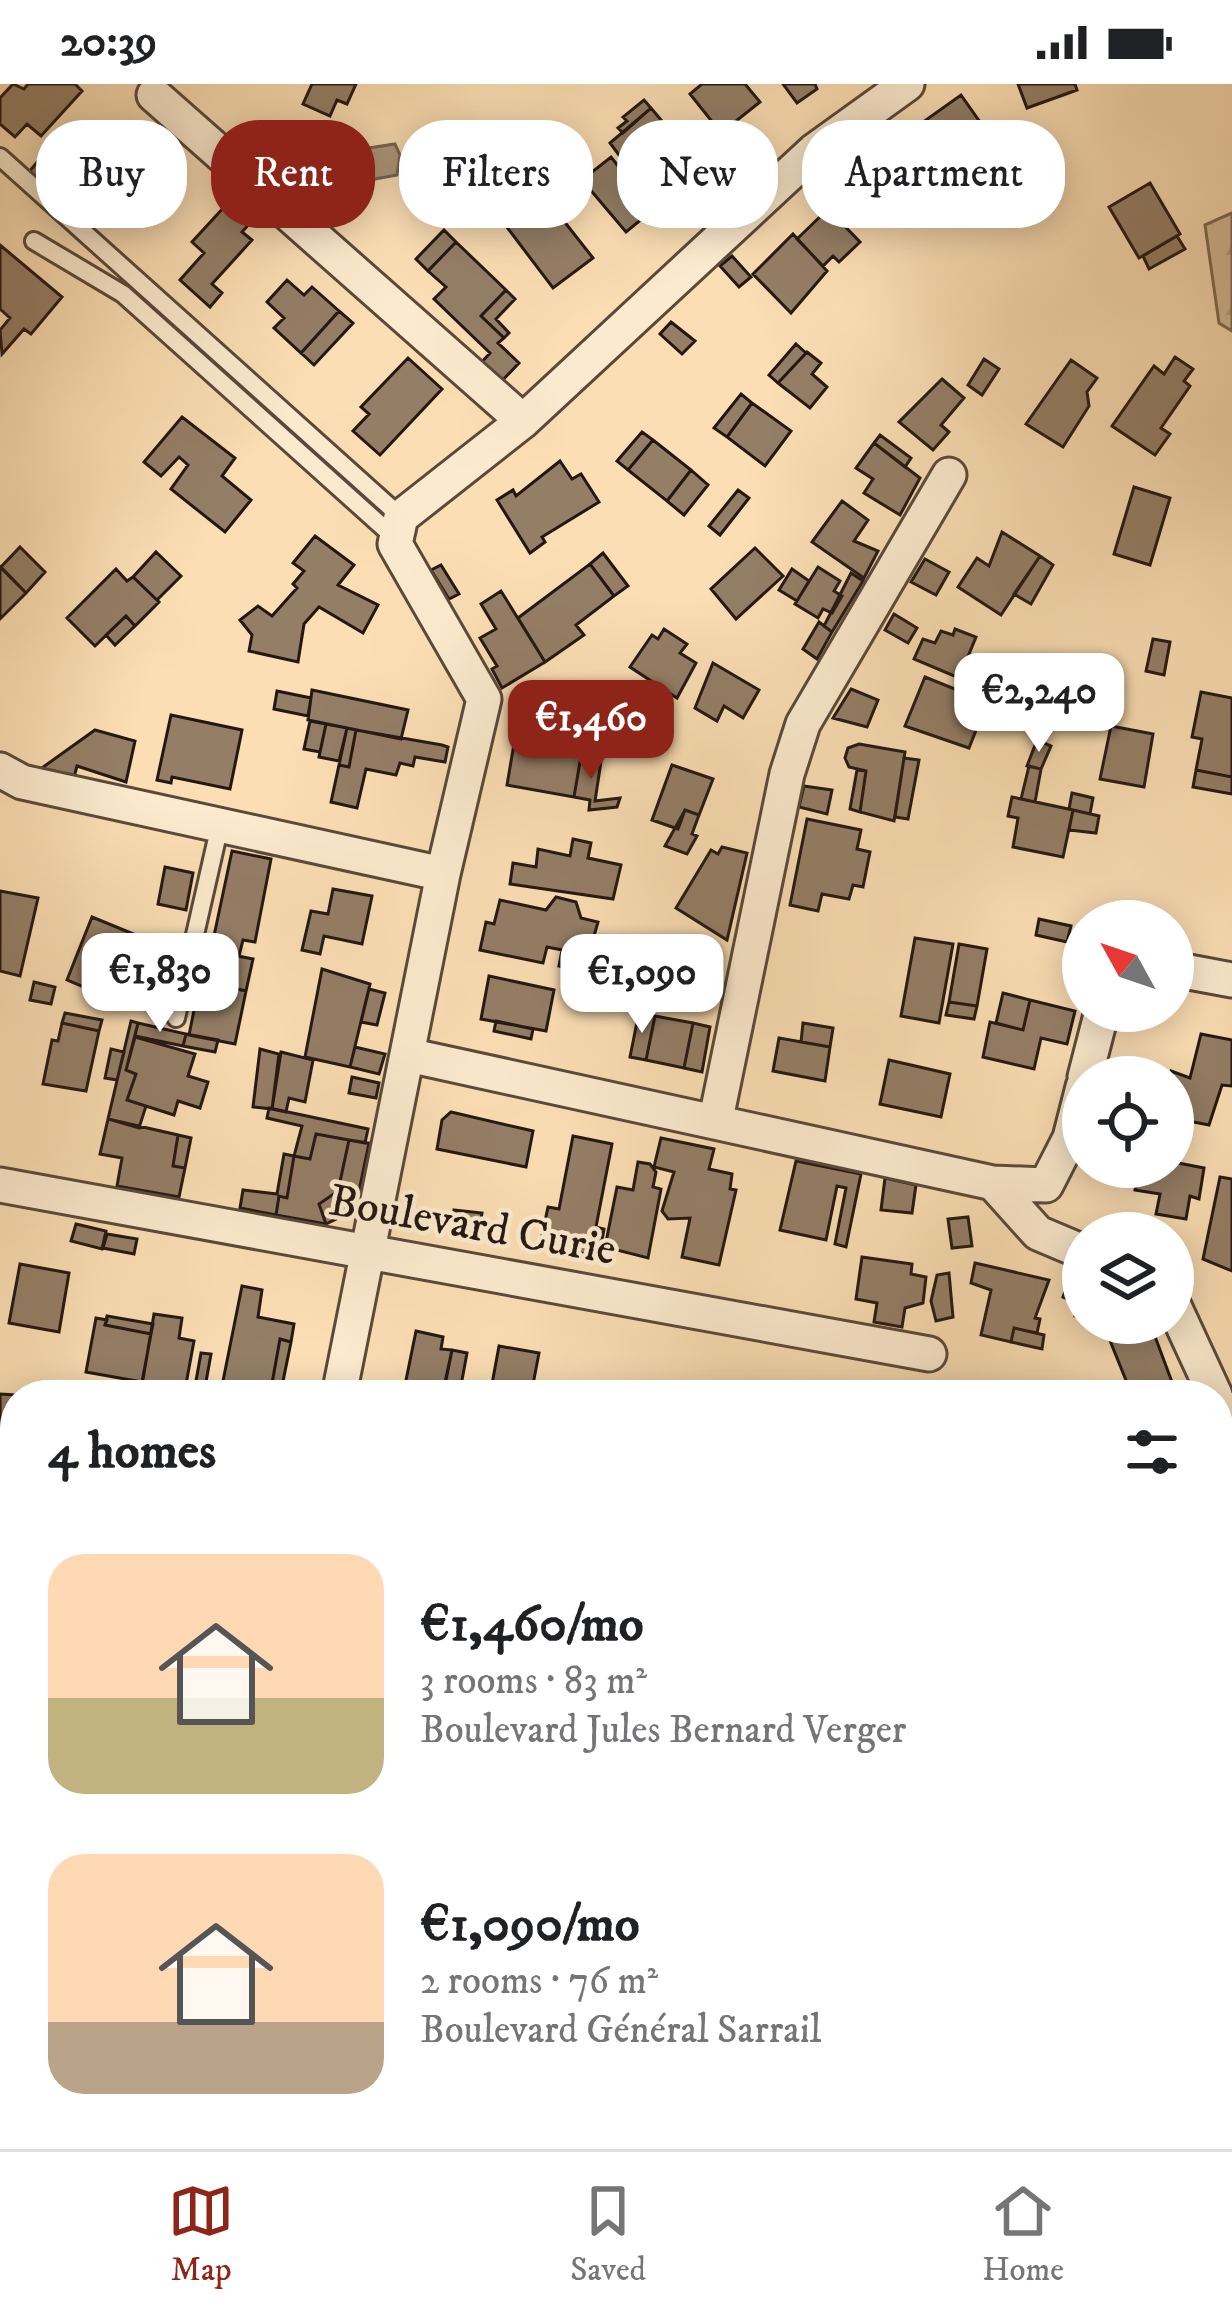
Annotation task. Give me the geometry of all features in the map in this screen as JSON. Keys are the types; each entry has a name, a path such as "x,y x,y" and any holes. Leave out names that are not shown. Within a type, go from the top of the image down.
{"street":[{"path":"342,1380 442,874 484,699 397,533 814,151 907,84"},
{"path":"154,94 523,421"},
{"path":"716,1119 787,774 803,724 949,475"},
{"path":"0,770 10,779 442,874"},
{"path":"1194,973 1232,980"},
{"path":"408,1055 993,1183 1046,1185 1062,1154"},
{"path":"993,1183 1038,1233 1062,1243"},
{"name":"Boulevard Curie","path":"0,1185 929,1354"},
{"path":"1191,1344 1208,1380"}],"lane":[{"path":"0,157 397,533"},
{"path":"34,242 123,294 397,533"},
{"path":"176,1018 220,825"}],"green space":[{"path":"1232,213 1232,331 1219,323 1205,225"}],"shaded area":[{"path":"395,144 397,175 375,179 375,147"}],"building":[{"path":"13,84 24,89 28,84 75,84 82,91 56,120 36,120 36,132 27,124 15,137 0,124 0,98"},
{"path":"312,84 356,84 347,104 337,100 330,116 303,104"},
{"path":"702,84 745,84 760,102 737,120 711,120 690,94"},
{"path":"783,84 815,84 817,89 797,103"},
{"path":"1018,84 1075,84 1077,90 1027,108"},
{"path":"961,95 979,120 926,120"},
{"path":"644,100 651,108 638,120 623,117"},
{"path":"651,108 661,120 637,120"},
{"path":"611,157 617,165 617,221 593,193 593,171"},
{"path":"1150,183 1180,234 1139,258 1109,207"},
{"path":"211,221 211,228 246,228 242,232 252,240 212,284 222,293 210,307 180,280 204,253 192,242"},
{"path":"508,228 569,228 593,258 553,288"},
{"path":"808,228 846,228 860,242 839,262 833,256 823,266 797,239"},
{"path":"444,230 456,242 428,271 416,259"},
{"path":"793,234 827,271 791,313 753,274"},
{"path":"1177,236 1185,249 1149,269 1143,256"},
{"path":"456,242 506,290 481,316 504,338 498,343 519,363 499,384 478,366 490,353 434,299 446,287 428,271"},
{"path":"0,245 62,297 31,334 24,329 2,354 0,330 10,318 0,309"},
{"path":"732,256 751,277 739,287 720,266"},
{"path":"287,280 304,295 312,287 339,311 301,353 274,328 284,318 267,302"},
{"path":"506,290 515,299 496,319 509,333 504,338 481,316"},
{"path":"339,311 353,323 314,365 301,353"},
{"path":"671,322 695,341 682,354 660,334"},
{"path":"796,344 806,353 778,383 769,375"},
{"path":"807,352 821,363 812,374 827,387 810,408 778,383"},
{"path":"1175,357 1193,369 1184,381 1190,386 1161,428 1170,434 1155,455 1112,426 1154,366 1164,374"},
{"path":"408,358 442,389 380,455 353,431 369,414 361,407"},
{"path":"984,359 999,369 982,395 968,385"},
{"path":"1071,360 1097,378 1087,392 1089,406 1063,447 1026,424"},
{"path":"942,379 964,398 941,425 949,432 933,450 899,422"},
{"path":"741,394 752,403 727,437 714,428"},
{"path":"752,403 791,431 765,466 727,437"},
{"path":"182,417 235,458 222,476 251,500 225,532 171,489 188,465 179,457 161,476 144,462"},
{"path":"642,432 653,440 628,470 617,461"},
{"path":"880,435 911,458 905,467 874,443"},
{"path":"653,440 691,470 667,501 628,470"},
{"path":"874,443 920,478 900,515 864,493 873,479 856,468"},
{"path":"560,461 572,479 581,474 599,502 542,537 545,542 530,553 497,500 513,490 516,496"},
{"path":"691,470 708,485 684,515 667,501"},
{"path":"1134,487 1170,498 1150,565 1114,554"},
{"path":"738,490 749,498 720,535 709,526"},
{"path":"842,501 868,520 854,541 878,551 864,578 812,542"},
{"path":"1002,532 1040,556 1001,615 958,587 977,558 989,566"},
{"path":"315,536 354,565 338,585 378,605 363,633 319,607 304,624 298,662 249,651 252,635 240,620 258,606 272,616 297,588 293,584 304,571 293,563"},
{"path":"20,547 45,572 26,593 1,567"},
{"path":"755,548 783,576 736,619 711,589"},
{"path":"156,552 181,576 157,600 133,577"},
{"path":"603,553 628,586 614,596 590,564"},
{"path":"1040,556 1053,565 1031,604 1014,594"},
{"path":"925,559 949,572 936,595 911,582"},
{"path":"590,564 614,596 576,625 584,635 545,662 518,618"},
{"path":"441,565 459,594 449,599 431,570"},
{"path":"0,567 26,593 0,619"},
{"path":"818,567 840,581 834,591 842,596 832,613 823,609 818,618 795,604"},
{"path":"116,569 127,581 133,577 159,602 135,626 126,616 95,646 67,618"},
{"path":"792,569 809,581 797,601 779,590"},
{"path":"851,573 863,581 832,632 824,626"},
{"path":"501,591 545,662 502,688 492,669 497,666 480,638 496,629 481,604"},
{"path":"894,614 917,628 908,643 885,630"},
{"path":"126,616 135,626 115,645 106,635"},
{"path":"819,622 832,632 817,659 803,649"},
{"path":"664,629 687,644 680,653 696,663 677,698 630,667 652,635 658,639"},
{"path":"955,629 976,637 959,678 914,659 923,639 935,643 941,631 953,635"},
{"path":"1153,639 1170,642 1164,675 1146,671"},
{"path":"713,663 759,690 743,718 724,706 717,721 695,708"},
{"path":"925,677 987,702 969,748 905,726"},
{"path":"851,689 878,700 867,727 833,718"},
{"path":"312,690 408,710 401,739 308,720"},
{"path":"277,691 311,698 308,716 274,709"},
{"path":"1201,692 1232,698 1232,777 1196,770 1202,739 1192,737"},
{"path":"171,715 242,730 230,789 172,777 171,783 157,780"},
{"path":"310,721 326,724 320,752 304,749"},
{"path":"326,724 347,728 339,761 319,757"},
{"path":"1111,726 1153,734 1144,787 1100,779"},
{"path":"347,728 356,730 349,767 339,765"},
{"path":"95,730 135,741 126,782 77,766 72,785 32,775"},
{"path":"356,730 448,747 445,762 415,757 413,766 400,763 396,775 366,769 357,808 331,802 339,765 349,767"},
{"path":"515,738 582,750 574,797 507,785"},
{"path":"1037,740 1051,746 1041,769 1027,766"},
{"path":"859,744 905,752 894,821 860,812 866,771 849,767 845,758 848,748"},
{"path":"582,750 602,755 595,801 620,798 617,807 589,810 590,800 574,797"},
{"path":"904,758 919,760 908,819 895,817"},
{"path":"672,765 713,779 699,815 685,810 678,829 652,820"},
{"path":"1029,766 1041,769 1035,802 1021,799"},
{"path":"857,770 866,771 860,812 850,809"},
{"path":"1196,770 1232,777 1232,794 1193,787"},
{"path":"804,786 832,790 827,814 799,807"},
{"path":"1072,793 1093,798 1090,814 1069,809"},
{"path":"1012,797 1073,810 1063,857 1013,847 1018,818 1008,816"},
{"path":"685,810 699,815 692,834 697,836 687,854 665,846"},
{"path":"1073,810 1099,816 1096,833 1069,830"},
{"path":"807,819 861,830 857,849 870,852 863,887 853,885 849,899 822,894 818,911 790,905"},
{"path":"573,839 591,843 588,858 621,865 613,899 510,884 513,863 536,867 538,849 570,856"},
{"path":"722,847 747,853 727,940 676,908 711,850 718,854"},
{"path":"232,851 271,859 255,942 243,940 239,956 211,950"},
{"path":"165,867 193,873 186,910 158,904"},
{"path":"333,889 372,896 362,944 324,936 320,954 302,950 311,911 328,914"},
{"path":"0,891 38,898 20,976 0,971"},
{"path":"556,897 576,902 581,918 598,922 584,971 559,966 562,950 547,947 543,963 480,950 486,922 494,924 500,900 546,910"},
{"path":"92,917 175,951 152,1006 122,995 119,1002 67,980"},
{"path":"1039,919 1062,924 1062,941 1036,935"},
{"path":"915,938 953,944 939,1023 901,1016"},
{"path":"959,944 987,949 977,1006 949,1002"},
{"path":"217,952 253,959 246,991 200,981 203,967 214,969"},
{"path":"568,968 591,973 587,990 573,988 563,973"},
{"path":"322,969 370,984 350,1067 305,1057"},
{"path":"489,976 554,990 546,1031 481,1019"},
{"path":"610,976 642,983 638,1001 606,994"},
{"path":"200,981 246,991 235,1044 189,1035"},
{"path":"34,982 55,987 51,1004 30,1000"},
{"path":"369,989 385,993 377,1025 361,1022"},
{"path":"1003,993 1030,1000 1023,1030 996,1023"},
{"path":"1030,1000 1062,1008 1062,1032 1070,1032 1067,1044 1041,1038 1034,1069 983,1057 990,1022 1023,1030"},
{"path":"949,1002 977,1006 974,1019 946,1015"},
{"path":"639,1012 655,1016 646,1060 630,1057"},
{"path":"65,1013 102,1020 99,1031 62,1023"},
{"path":"655,1016 693,1023 684,1068 646,1060"},
{"path":"131,1021 138,1023 126,1070 136,1074 127,1100 146,1106 139,1128 108,1119"},
{"path":"496,1021 533,1029 531,1039 494,1031"},
{"path":"62,1023 99,1031 86,1091 43,1084 52,1040 58,1041"},
{"path":"138,1023 186,1034 183,1046 135,1036"},
{"path":"693,1023 710,1027 702,1072 684,1068"},
{"path":"803,1023 833,1028 830,1047 801,1042"},
{"path":"186,1034 218,1040 215,1052 183,1046"},
{"path":"1201,1034 1232,1040 1232,1086 1222,1085 1209,1125 1194,1122 1194,1062"},
{"path":"135,1037 195,1054 188,1076 208,1082 200,1108 178,1101 174,1115 127,1100 136,1074 126,1070"},
{"path":"779,1038 830,1047 825,1081 773,1071"},
{"path":"355,1047 385,1054 379,1074 350,1067"},
{"path":"111,1049 124,1052 117,1080 105,1078"},
{"path":"260,1049 279,1054 272,1109 253,1107"},
{"path":"281,1052 313,1060 305,1102 289,1098 286,1112 272,1109"},
{"path":"889,1060 950,1074 941,1117 880,1104"},
{"path":"352,1077 379,1083 376,1098 349,1093"},
{"path":"269,1108 368,1129 365,1143 316,1134 310,1159 294,1156 302,1126 267,1118"},
{"path":"451,1112 533,1131 526,1167 437,1149 442,1120"},
{"path":"108,1119 178,1135 173,1166 185,1168 179,1197 117,1186 122,1158 100,1154"},
{"path":"316,1134 349,1140 338,1191 319,1204 326,1224 276,1215 279,1196 287,1198 294,1156 310,1159"},
{"path":"178,1135 191,1138 185,1168 173,1166"},
{"path":"573,1136 612,1144 596,1227 604,1229 599,1257 540,1245 548,1207 559,1209"},
{"path":"661,1138 714,1149 709,1169 732,1174 730,1189 736,1190 719,1265 682,1257 690,1218 668,1219 662,1211 674,1172 654,1167"},
{"path":"349,1140 369,1143 355,1210 326,1224 319,1204 338,1191"},
{"path":"284,1154 294,1156 287,1198 279,1196 276,1215 240,1208 243,1190 277,1194"},
{"path":"796,1161 861,1174 846,1247 835,1244 846,1188 837,1186 826,1240 780,1230"},
{"path":"638,1162 650,1164 656,1172 653,1187 661,1189 648,1258 605,1247 617,1187 633,1190"},
{"path":"1194,1166 1204,1168 1199,1199 1190,1196 1187,1212 1156,1212 1160,1194 1135,1190 1194,1188"},
{"path":"1220,1177 1232,1179 1232,1271 1203,1259"},
{"path":"885,1178 916,1185 912,1213 881,1210"},
{"path":"454,1210 482,1213 479,1231 451,1227"},
{"path":"968,1217 972,1246 952,1248 948,1219"},
{"path":"76,1224 106,1231 102,1249 71,1241"},
{"path":"107,1234 137,1239 134,1254 103,1248"},
{"path":"862,1257 912,1264 911,1274 926,1277 923,1303 905,1308 902,1327 874,1322 877,1303 856,1299"},
{"path":"975,1263 1049,1280 1035,1318 1040,1319 1037,1333 1014,1328 1011,1342 981,1335 991,1290 971,1283"},
{"path":"20,1264 69,1273 59,1332 9,1323"},
{"path":"949,1273 953,1317 936,1321 931,1301 937,1275"},
{"path":"242,1286 262,1290 258,1317 294,1324 291,1342 280,1339 273,1380 223,1380"},
{"path":"154,1314 182,1318 179,1338 194,1341 187,1380 143,1380"},
{"path":"107,1316 153,1324 151,1334 105,1325"},
{"path":"96,1318 107,1320 105,1325 151,1334 142,1380 86,1372"},
{"path":"1014,1328 1044,1335 1042,1349 1011,1342"},
{"path":"416,1331 443,1337 441,1349 452,1350 446,1380 406,1380"},
{"path":"280,1339 291,1342 283,1380 273,1380"},
{"path":"1111,1344 1158,1344 1171,1380 1126,1380"},
{"path":"499,1346 539,1353 534,1380 493,1380"},
{"path":"452,1350 467,1353 462,1380 446,1380"},
{"path":"201,1353 211,1354 206,1380 196,1380"}]}
